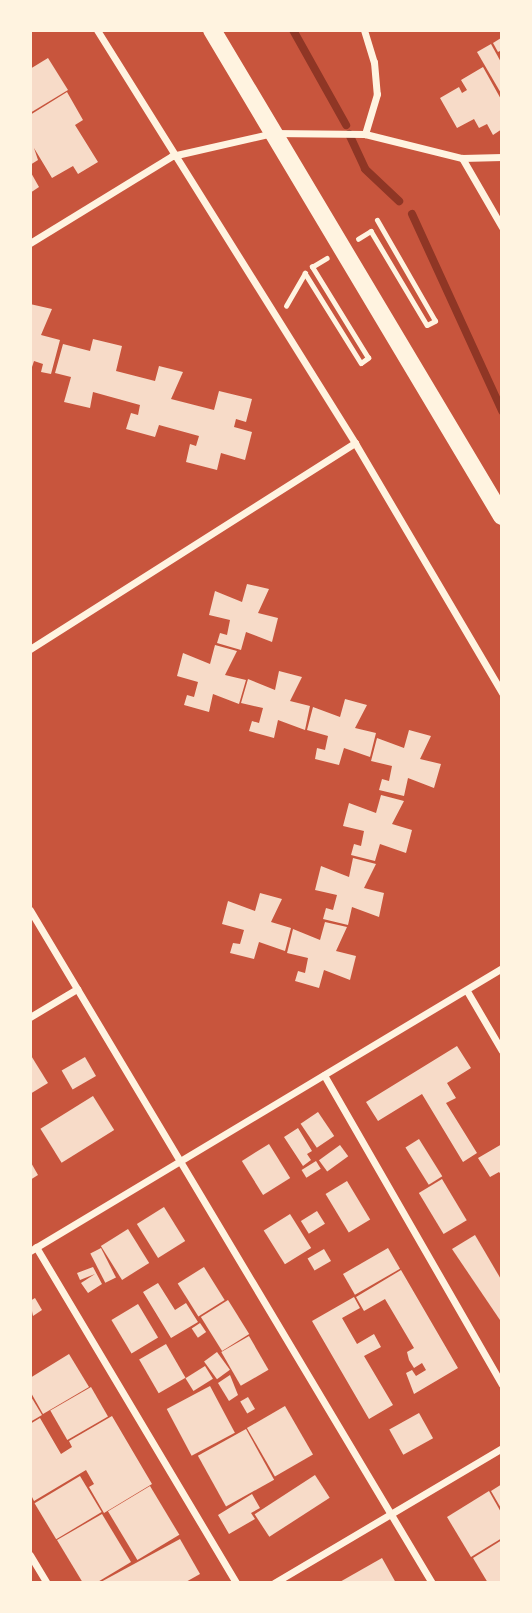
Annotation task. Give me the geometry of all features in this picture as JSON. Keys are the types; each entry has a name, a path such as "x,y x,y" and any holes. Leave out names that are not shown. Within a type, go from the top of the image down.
{"main road":[{"path":"212,30 502,516"}],"street":[{"path":"97,30 172,156 355,443 502,693"},
{"path":"364,30 374,62 377,94 365,134"},
{"path":"30,243 172,156 273,133 365,134 462,158 502,157"},
{"path":"462,158 502,227"},
{"path":"30,649 355,443"},
{"path":"30,910 432,1583"},
{"path":"236,1583 33,1249 502,968"},
{"path":"30,1017 78,989"},
{"path":"467,991 502,1051"},
{"path":"324,1075 502,1384"},
{"path":"274,1583 502,1448"},
{"path":"30,1555 47,1583"}],"path":[{"path":"277,321 305,273"}],"building":[{"path":"501,38 502,50 498,52 493,43"},
{"path":"491,44 502,64 502,95 477,52"},
{"path":"48,58 68,90 30,113 30,69"},
{"path":"483,67 502,101 502,129 493,135 487,124 479,128 474,119 457,128 440,98 459,87 462,93 467,90 461,80"},
{"path":"67,92 83,120 75,125 98,162 78,174 73,166 52,178 34,148 38,160 30,165 30,115"},
{"path":"30,171 39,187 30,193"},
{"path":"30,304 52,309 41,335 60,340 51,374 41,372 43,364 34,361 30,373"},
{"path":"93,339 122,346 116,371 155,381 159,366 183,372 171,399 214,410 219,391 252,399 246,422 236,419 234,427 252,432 245,460 221,453 217,470 186,462 190,444 196,446 199,436 159,425 155,437 126,429 131,413 138,415 140,405 93,392 90,408 64,402 71,377 55,373 63,344 90,351"},
{"path":"247,584 269,589 258,613 278,618 272,642 246,632 241,650 217,643 220,633 227,635 230,620 209,615 215,591 242,602"},
{"path":"215,645 237,651 225,675 246,680 239,704 213,694 209,712 184,705 187,695 194,697 198,682 177,676 183,653 210,664"},
{"path":"279,671 302,677 290,701 310,706 305,730 278,720 274,738 249,731 252,721 259,723 263,708 241,703 248,679 275,690"},
{"path":"345,699 367,705 355,728 376,733 370,757 344,748 339,765 315,759 317,748 325,750 328,736 307,730 313,707 340,717"},
{"path":"409,730 431,736 420,759 441,764 434,788 408,778 404,796 379,790 382,779 389,781 392,766 371,761 377,738 404,748"},
{"path":"381,795 404,801 392,824 412,830 406,853 380,844 375,861 351,855 354,844 361,846 364,831 343,826 349,803 376,813"},
{"path":"353,858 376,864 364,888 384,893 379,917 352,907 348,925 323,919 326,908 333,910 337,895 315,890 321,866 349,877"},
{"path":"260,893 282,899 271,922 291,928 285,951 259,942 254,959 230,953 233,943 240,944 244,930 222,924 228,901 255,911"},
{"path":"325,922 347,927 336,951 356,956 350,980 324,970 319,988 295,981 298,971 305,973 308,958 287,953 293,929 320,940"},
{"path":"457,1046 471,1068 447,1083 456,1098 446,1103 477,1153 463,1162 422,1094 378,1121 366,1102"},
{"path":"30,1054 48,1083 30,1094"},
{"path":"85,1057 96,1076 73,1090 62,1070"},
{"path":"93,1096 114,1130 62,1163 40,1129"},
{"path":"318,1112 334,1136 317,1148 301,1124"},
{"path":"298,1128 312,1151 307,1154 311,1160 303,1166 284,1137"},
{"path":"419,1139 442,1176 429,1185 405,1147"},
{"path":"269,1144 290,1178 263,1195 242,1161"},
{"path":"502,1144 502,1176 499,1172 490,1177 478,1158"},
{"path":"340,1145 348,1156 327,1172 319,1160"},
{"path":"30,1161 38,1175 30,1180"},
{"path":"316,1161 321,1169 306,1178 302,1170"},
{"path":"442,1179 467,1220 444,1234 419,1193"},
{"path":"347,1181 370,1220 349,1232 326,1194"},
{"path":"164,1207 185,1241 158,1258 137,1224"},
{"path":"317,1211 325,1224 309,1234 301,1221"},
{"path":"290,1214 311,1248 285,1264 264,1230"},
{"path":"128,1229 149,1263 122,1280 101,1246"},
{"path":"475,1235 502,1281 502,1323 452,1249"},
{"path":"101,1248 116,1277 105,1283 90,1253"},
{"path":"388,1248 400,1269 355,1295 343,1274"},
{"path":"324,1249 331,1261 315,1271 308,1258"},
{"path":"93,1267 102,1284 88,1293 81,1283 95,1274 80,1280 77,1273"},
{"path":"204,1267 225,1300 198,1317 178,1283"},
{"path":"401,1270 458,1368 414,1394 406,1373 412,1370 416,1376 426,1370 422,1363 414,1368 409,1360 407,1352 414,1348 385,1299 364,1311 356,1297"},
{"path":"158,1283 175,1310 186,1303 198,1322 171,1338 143,1292"},
{"path":"354,1297 360,1308 342,1318 357,1344 374,1334 381,1347 364,1356 393,1405 369,1419 312,1321"},
{"path":"35,1298 42,1310 33,1316 30,1301"},
{"path":"228,1300 249,1334 222,1351 201,1317"},
{"path":"138,1304 158,1337 132,1353 111,1320"},
{"path":"200,1323 206,1332 198,1338 192,1329"},
{"path":"249,1336 268,1370 241,1386 221,1352"},
{"path":"166,1344 186,1378 159,1393 139,1360"},
{"path":"217,1352 230,1370 217,1379 204,1361"},
{"path":"69,1354 89,1387 43,1414 30,1391 30,1378"},
{"path":"205,1366 213,1379 193,1391 185,1378"},
{"path":"230,1375 238,1395 229,1401 218,1383"},
{"path":"210,1386 235,1433 192,1456 167,1409"},
{"path":"91,1387 108,1416 67,1440 50,1410"},
{"path":"30,1395 42,1415 30,1422"},
{"path":"248,1397 255,1409 247,1414 240,1402"},
{"path":"285,1406 313,1454 275,1476 247,1428"},
{"path":"419,1413 433,1438 403,1455 389,1429"},
{"path":"112,1416 152,1484 104,1513 89,1487 94,1484 86,1470 34,1501 30,1493 30,1424 40,1418 61,1454 72,1447 69,1441"},
{"path":"246,1429 274,1480 226,1506 198,1456"},
{"path":"315,1475 330,1498 269,1537 255,1514"},
{"path":"80,1476 102,1512 56,1539 35,1503"},
{"path":"502,1484 502,1510 491,1491"},
{"path":"150,1486 179,1535 137,1560 108,1511"},
{"path":"489,1491 502,1514 502,1538 471,1557 447,1517"},
{"path":"252,1494 260,1508 251,1513 255,1519 229,1534 218,1515"},
{"path":"102,1514 131,1562 96,1583 83,1583 57,1540"},
{"path":"180,1539 200,1574 184,1583 99,1583"},
{"path":"502,1540 502,1583 488,1583 473,1558"},
{"path":"382,1558 396,1583 338,1583"}],"waterway":[{"path":"293,30 346,125"},
{"path":"349,134 365,169 399,201"},
{"path":"412,214 502,411"}]}
